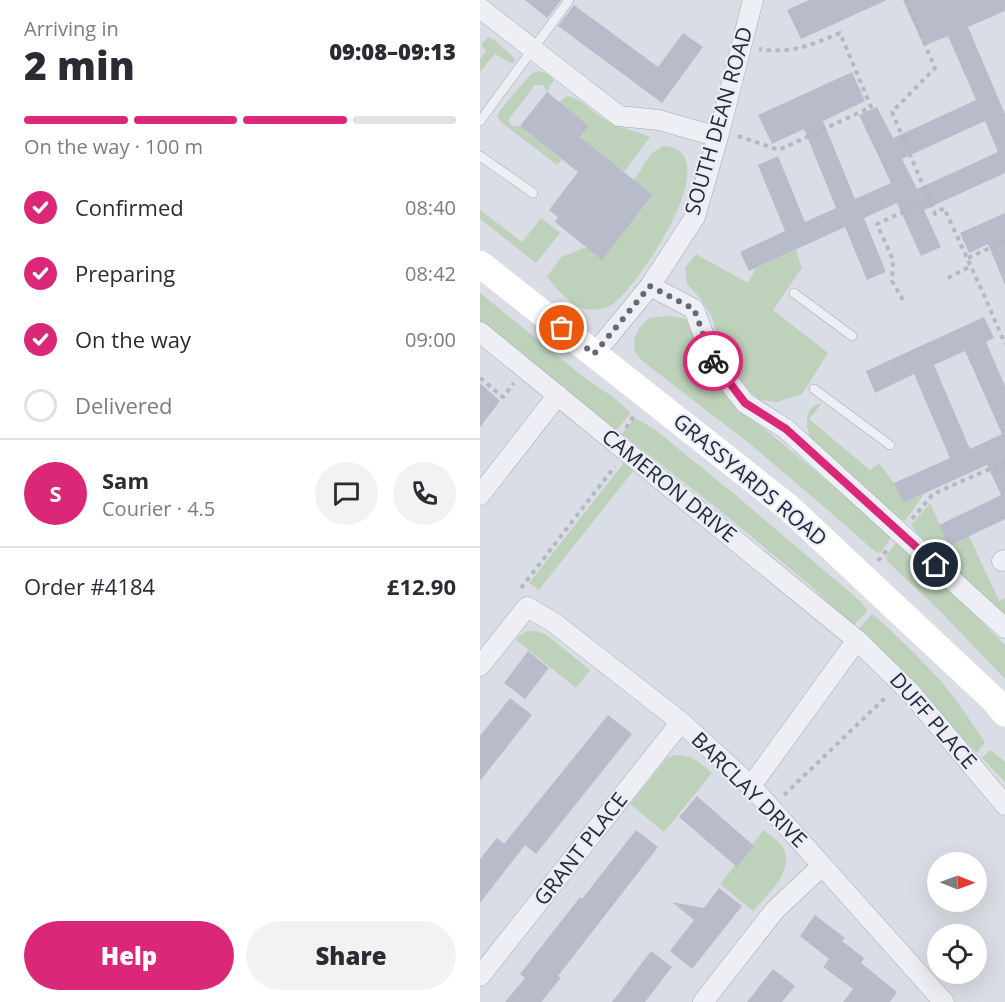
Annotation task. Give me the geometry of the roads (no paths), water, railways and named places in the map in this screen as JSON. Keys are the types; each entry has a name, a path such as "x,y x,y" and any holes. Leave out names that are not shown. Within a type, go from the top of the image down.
{"main road":[{"name":"GRASSYARDS ROAD","path":"480,264 788,507 993,699 1005,713"}],"street":[{"name":"SOUTH DEAN ROAD","path":"594,354 650,286 695,217 753,0"},
{"path":"480,8 619,116 659,120 719,133"},
{"path":"650,286 694,309 714,363 745,403 786,429 1005,628"},
{"name":"CAMERON DRIVE","path":"480,332 858,640"},
{"path":"480,495 558,396"},
{"name":"BARCLAY DRIVE","path":"480,666 527,607 553,622 681,722 751,786 944,1002"},
{"path":"751,786 858,640"},
{"name":"DUFF PLACE","path":"858,640 911,693 1005,805"},
{"name":"GRANT PLACE","path":"480,976 681,722"},
{"path":"703,1002 775,910 822,866"}],"lane":[{"path":"480,121 569,0"},
{"path":"480,156 532,193"},
{"path":"794,293 852,336"},
{"path":"814,389 890,446"}]}
